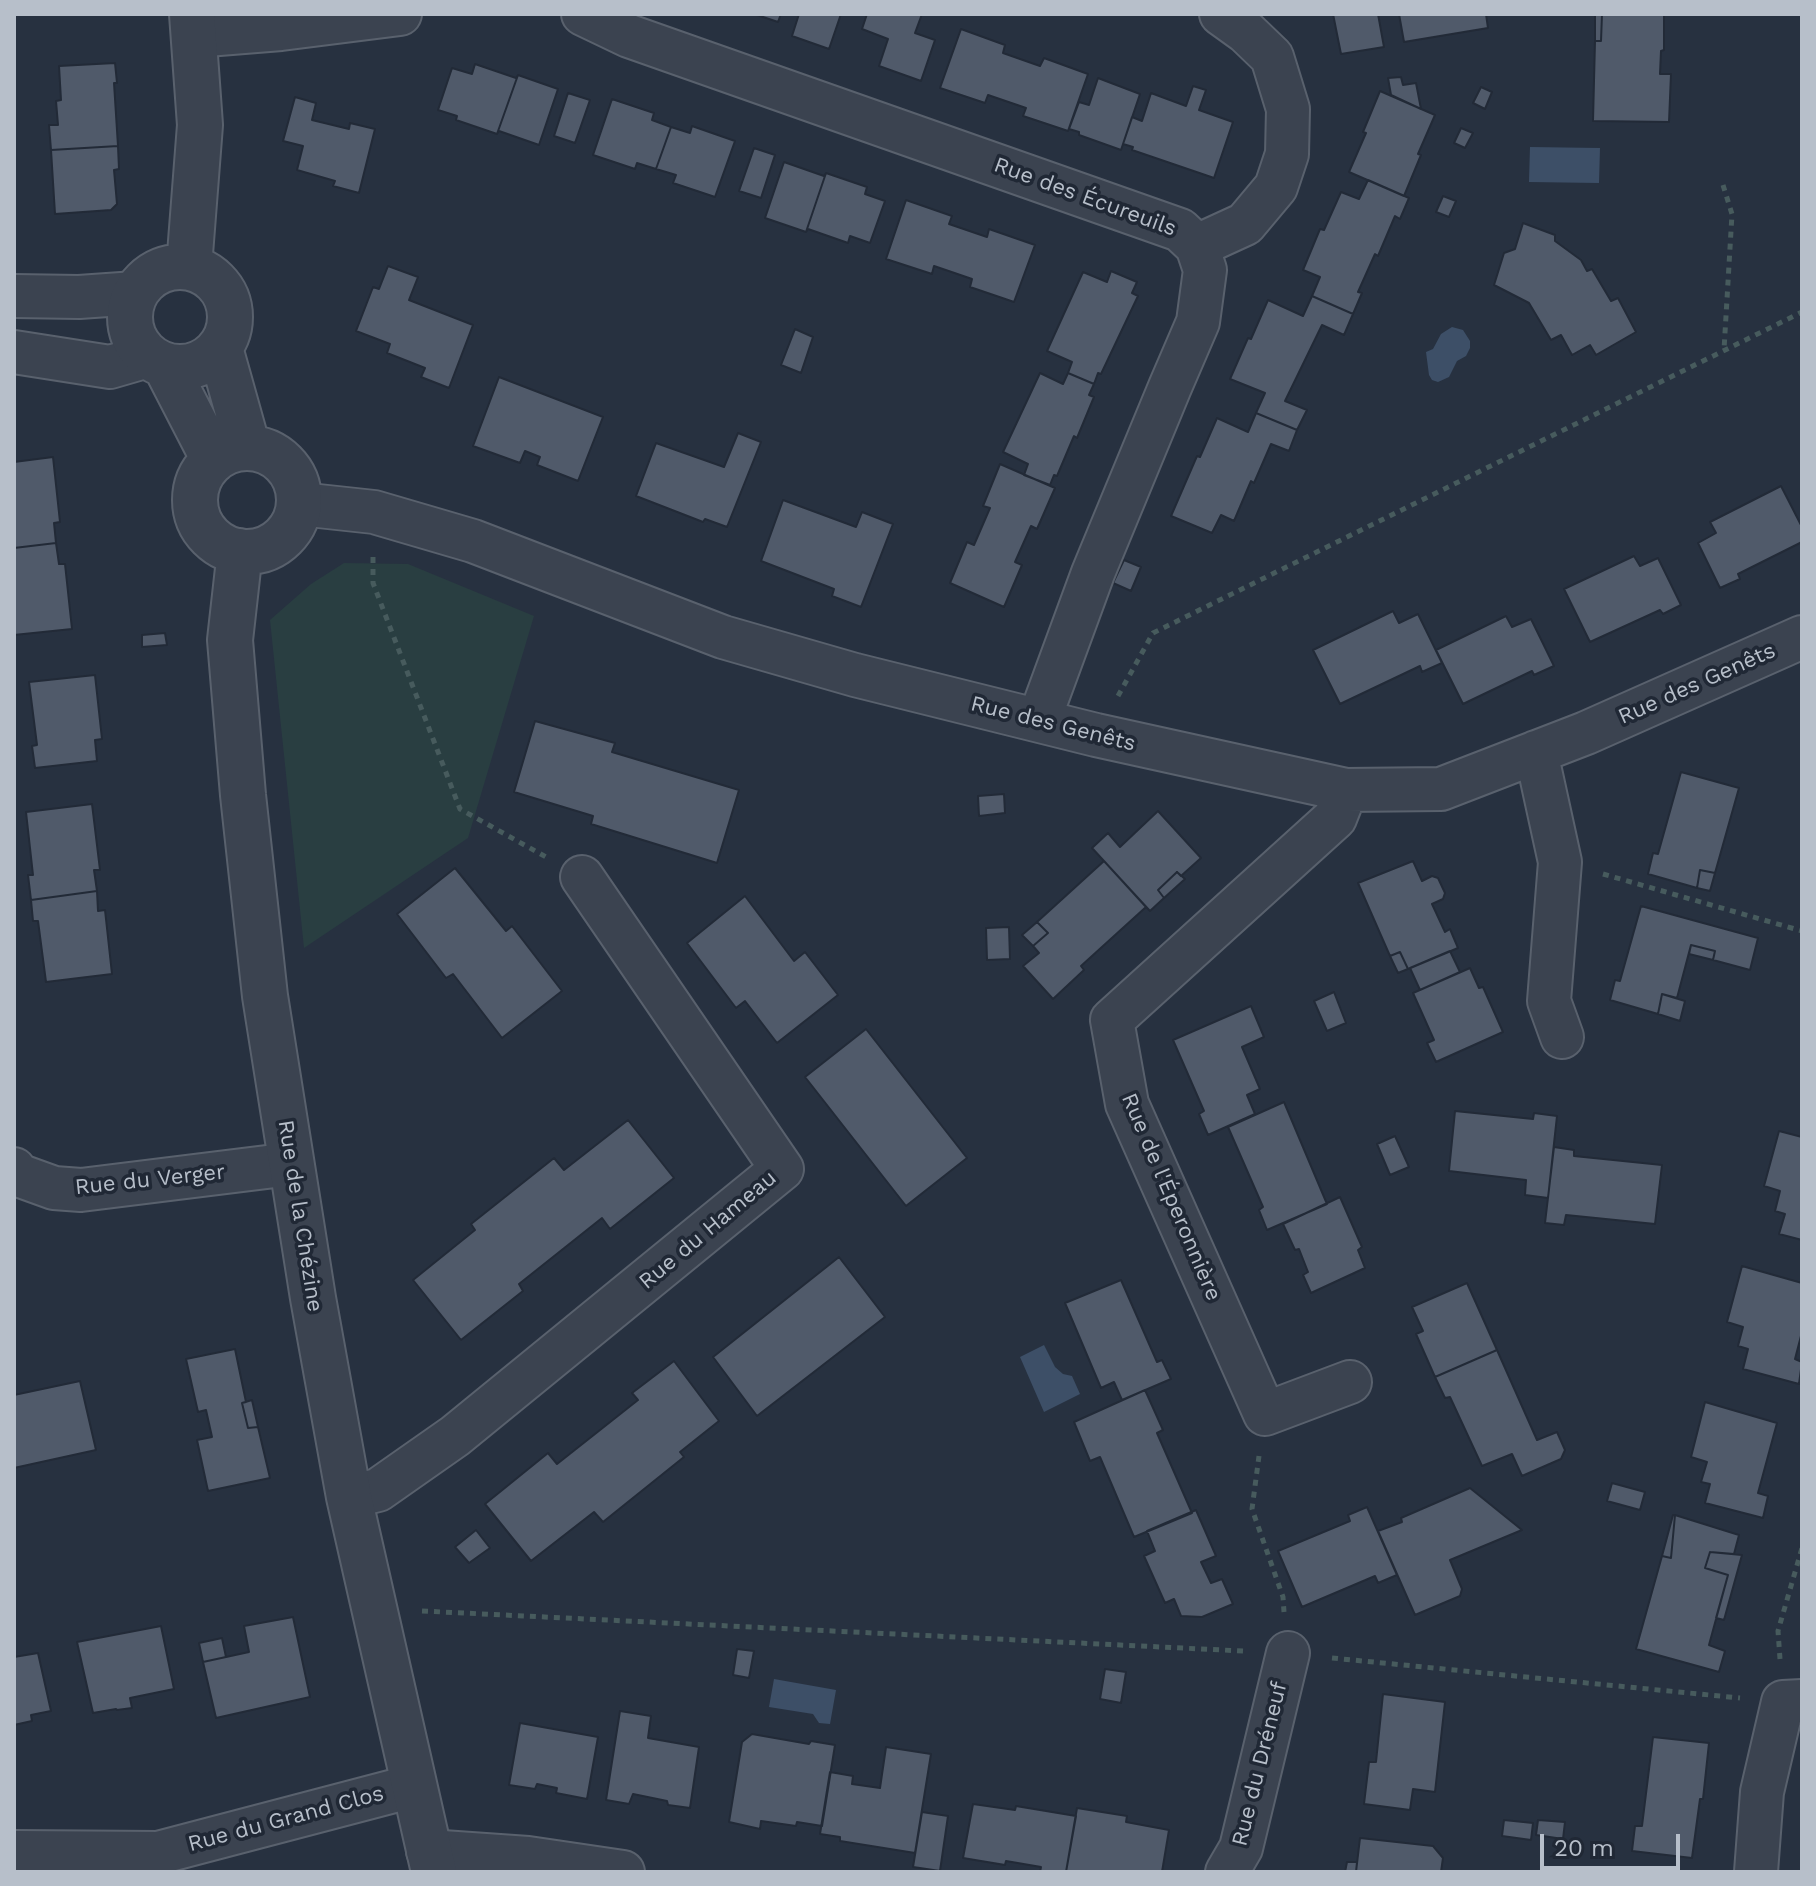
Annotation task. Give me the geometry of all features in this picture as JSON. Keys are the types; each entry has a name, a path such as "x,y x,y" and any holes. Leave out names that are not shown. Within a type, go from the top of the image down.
{"street":[{"path":"189,267 200,125 193,25 281,29 400,14"},
{"name":"Rue des Écureuils","path":"583,14 629,36 1180,230 1197,246 1205,270 1198,322 1093,573 1039,720"},
{"path":"1197,246 1245,224 1276,187 1287,154 1288,109 1272,57 1221,14"},
{"path":"14,352 110,367 156,361 180,367 195,366 220,348 228,333 231,316 219,284 206,273 189,267 174,267 159,271 146,280 136,293 130,309 131,326 137,342 156,361 231,454"},
{"path":"14,296 79,297 136,293"},
{"path":"220,348 231,454"},
{"path":"265,451 280,459 292,472 300,504 295,521 286,535 273,545 257,551 240,551 224,546 210,536 200,522 196,489 202,473 231,454 265,451"},
{"name":"Rue des Genêts","path":"300,504 374,512 473,541 723,637 855,675 1096,735 1346,790 1441,789 1586,733 1802,637"},
{"name":"Rue de la Chézine","path":"240,551 230,640 265,996 349,1497 431,1861"},
{"path":"1536,752 1560,862 1549,1001 1562,1037"},
{"name":"Rue de l'Éperonnière","path":"1265,1414 1127,1104 1112,1020 1335,818 1346,790"},
{"name":"Rue du Hameau","path":"349,1497 378,1490 455,1436 782,1169 582,877"},
{"name":"Rue du Verger","path":"14,1169 18,1175 54,1188 81,1190 291,1164"},
{"path":"1265,1414 1350,1382"},
{"name":"Rue du Dréneuf","path":"1227,1872 1241,1848 1288,1653"},
{"path":"1756,1872 1762,1792 1793,1702"},
{"name":"Rue du Grand Clos","path":"14,1852 158,1853 413,1786"},
{"path":"431,1861 528,1858 623,1872"}],"path":[{"path":"1723,185 1732,214 1724,351"},
{"path":"1096,735 1153,633 1802,312"},
{"path":"374,512 373,583 460,809 582,877"},
{"path":"1560,862 1802,931"},
{"path":"1265,1414 1252,1509 1283,1597 1288,1653"},
{"path":"373,1609 1288,1653 1793,1702 1778,1631 1802,1548"}],"green space":[{"path":"344,563 408,564 534,616 468,838 304,948 270,620 311,584"}],"water":[{"path":"1530,147 1600,148 1599,183 1529,182"},
{"path":"1452,327 1463,330 1470,341 1470,348 1466,356 1457,361 1449,377 1438,382 1429,375 1426,352 1433,349 1441,334"},
{"path":"1044,1345 1055,1367 1063,1374 1072,1376 1080,1394 1044,1412 1020,1357"},
{"path":"774,1679 836,1690 830,1724 819,1723 813,1714 769,1707"}],"building":[{"path":"754,14 781,14 778,22"},
{"path":"799,14 841,14 829,49 792,36"},
{"path":"867,14 922,14 915,33 935,40 921,81 879,66 888,39 862,29"},
{"path":"1333,14 1378,14 1384,47 1341,54"},
{"path":"1399,14 1486,14 1488,28 1404,42"},
{"path":"1595,14 1602,14 1601,41 1595,41"},
{"path":"1602,14 1664,15 1660,74 1671,74 1669,122 1593,121 1595,41 1601,41"},
{"path":"961,29 1005,45 1003,53 1040,66 1044,58 1088,74 1068,131 1023,116 1026,108 988,95 985,103 940,88"},
{"path":"115,63 118,146 51,150 49,125 58,125 56,101 61,100 59,66"},
{"path":"475,64 516,78 518,75 497,134 456,120 457,116 438,110 452,68 472,74"},
{"path":"518,75 558,89 539,145 499,131 497,134"},
{"path":"1401,77 1403,85 1416,83 1421,109 1391,95 1388,78"},
{"path":"1098,78 1140,94 1121,150 1069,129 1079,102 1089,105"},
{"path":"1193,86 1206,90 1199,110 1233,122 1214,178 1132,150 1133,147 1123,144 1132,117 1142,121 1151,93 1186,106"},
{"path":"1481,87 1492,92 1485,109 1473,103"},
{"path":"1380,91 1435,115 1404,196 1349,172"},
{"path":"568,93 590,100 575,143 554,136"},
{"path":"295,97 316,103 312,120 349,129 350,123 375,129 359,193 333,186 335,181 297,170 303,146 283,141"},
{"path":"612,99 654,113 652,120 671,127 656,169 637,163 635,169 593,155"},
{"path":"692,126 735,141 715,197 673,183 676,175 656,169 671,127 690,133"},
{"path":"1461,128 1473,133 1465,148 1454,143"},
{"path":"118,146 119,169 114,170 117,204 111,210 55,214 51,150"},
{"path":"754,148 775,155 761,198 739,191"},
{"path":"784,162 824,176 826,173 806,232 765,218"},
{"path":"826,173 867,187 865,194 885,201 870,243 850,236 848,243 808,229 806,232"},
{"path":"1368,180 1409,198 1400,219 1395,216 1378,256 1375,254 1358,292 1362,293 1353,314 1312,296 1320,277 1303,270 1320,229 1324,230 1341,192 1359,199"},
{"path":"1443,196 1456,201 1449,217 1436,212"},
{"path":"906,200 952,216 949,224 987,237 989,229 1035,245 1014,302 970,287 972,279 934,266 932,274 886,259"},
{"path":"1523,223 1555,235 1555,241 1581,260 1587,271 1592,269 1611,301 1618,298 1636,332 1596,355 1590,345 1572,355 1561,335 1551,340 1529,303 1494,285 1504,253 1515,249"},
{"path":"388,266 418,277 409,300 473,325 449,388 421,377 425,368 387,353 390,344 356,331 373,287 379,289"},
{"path":"1111,271 1137,282 1132,293 1138,296 1094,384 1068,373 1072,362 1047,351 1083,272 1107,282"},
{"path":"1312,296 1353,314 1344,335 1322,325 1285,401 1307,410 1297,430 1256,413 1265,393 1230,379 1268,300 1303,316"},
{"path":"795,329 813,337 801,373 781,365"},
{"path":"1040,373 1063,384 1068,373 1094,384 1089,395 1094,397 1077,438 1074,436 1050,485 1024,475 1028,464 1003,452"},
{"path":"499,377 603,417 578,481 537,465 540,457 525,451 520,463 473,446"},
{"path":"1256,413 1297,430 1289,451 1271,444 1234,521 1221,515 1212,533 1171,516 1217,418 1248,432"},
{"path":"738,433 761,442 727,527 705,519 703,522 636,496 656,443 724,467"},
{"path":"53,457 60,522 54,523 56,543 14,548 14,462"},
{"path":"1000,464 1055,488 1037,529 1031,526 1015,562 1022,565 1004,607 950,583 967,542 974,545 990,508 983,506"},
{"path":"1781,486 1802,527 1802,542 1738,574 1740,579 1720,588 1698,543 1716,533 1710,522"},
{"path":"783,500 856,527 862,512 893,524 861,607 832,596 834,589 761,561"},
{"path":"56,543 59,564 65,564 72,629 14,635 14,548"},
{"path":"1634,556 1640,566 1658,558 1681,605 1663,614 1660,610 1590,642 1564,589"},
{"path":"1124,560 1141,567 1131,591 1113,583"},
{"path":"1393,611 1399,623 1418,614 1442,663 1422,672 1420,666 1340,704 1313,650"},
{"path":"1506,616 1512,627 1531,619 1554,666 1534,675 1532,671 1463,704 1436,650"},
{"path":"165,633 167,645 142,647 142,635"},
{"path":"95,675 102,739 95,740 97,761 35,768 32,746 37,745 29,682"},
{"path":"535,721 615,743 612,752 739,790 717,863 591,824 593,816 514,792"},
{"path":"1681,772 1739,788 1715,873 1700,870 1697,888 1648,874 1653,853 1658,854"},
{"path":"1004,794 1005,813 979,816 978,796"},
{"path":"92,804 100,870 94,870 97,891 31,900 28,875 33,875 26,812"},
{"path":"1158,811 1201,858 1181,876 1177,872 1158,890 1164,898 1150,911 1092,848 1108,833 1120,847"},
{"path":"1104,861 1146,907 1081,966 1084,970 1053,999 1023,966 1039,953 1033,946 1048,933 1037,922"},
{"path":"1413,861 1422,881 1432,876 1438,878 1445,893 1443,899 1432,904 1445,932 1450,929 1458,948 1408,969 1400,952 1390,956 1358,883"},
{"path":"455,868 506,931 512,926 562,991 502,1038 453,974 446,978 397,914"},
{"path":"1700,870 1715,873 1710,891 1697,888"},
{"path":"1177,872 1185,879 1164,898 1158,890"},
{"path":"97,891 98,911 105,910 112,974 46,982 38,921 33,921 31,900"},
{"path":"745,896 794,961 805,952 838,995 777,1043 745,1001 736,1008 687,943"},
{"path":"1641,906 1758,938 1750,970 1713,960 1715,951 1691,945 1677,998 1662,994 1658,1014 1610,1000 1615,980 1620,981"},
{"path":"1037,922 1048,933 1033,946 1022,935"},
{"path":"1009,927 1010,959 987,960 986,928"},
{"path":"1691,945 1715,951 1713,960 1689,954"},
{"path":"1450,951 1460,972 1420,990 1410,968"},
{"path":"1400,952 1408,969 1398,973 1390,956"},
{"path":"1470,968 1479,988 1483,987 1503,1032 1436,1062 1427,1043 1434,1040 1413,993"},
{"path":"1334,992 1346,1023 1327,1031 1314,1001"},
{"path":"1662,994 1685,1001 1680,1021 1658,1014"},
{"path":"1251,1006 1264,1037 1242,1047 1260,1089 1247,1095 1255,1114 1208,1135 1199,1114 1204,1111 1173,1040"},
{"path":"866,1029 967,1158 906,1206 805,1077"},
{"path":"1284,1102 1327,1204 1267,1230 1259,1210 1263,1207 1228,1127"},
{"path":"1455,1111 1533,1119 1534,1113 1557,1116 1548,1198 1525,1195 1526,1180 1449,1171"},
{"path":"628,1120 674,1178 610,1229 602,1218 519,1284 523,1291 461,1340 413,1280 475,1230 471,1224 554,1158 564,1170"},
{"path":"1779,1131 1802,1137 1802,1240 1779,1234 1785,1214 1775,1211 1780,1191 1764,1186"},
{"path":"1395,1136 1409,1167 1390,1175 1377,1144"},
{"path":"1554,1147 1574,1150 1574,1156 1662,1165 1655,1224 1566,1215 1564,1225 1545,1223"},
{"path":"1340,1197 1362,1247 1358,1250 1365,1268 1311,1293 1303,1275 1308,1272 1299,1249 1295,1250 1283,1224"},
{"path":"839,1257 885,1317 757,1416 713,1357"},
{"path":"1742,1266 1802,1283 1802,1332 1795,1359 1802,1362 1799,1384 1743,1369 1748,1349 1738,1346 1743,1327 1727,1322"},
{"path":"1121,1280 1157,1362 1162,1360 1171,1379 1122,1400 1114,1382 1101,1388 1065,1303"},
{"path":"1467,1283 1497,1350 1435,1377 1416,1334 1423,1331 1412,1307"},
{"path":"235,1349 248,1428 258,1427 270,1478 208,1491 197,1440 212,1437 206,1410 198,1412 186,1359"},
{"path":"1497,1350 1537,1440 1557,1432 1565,1450 1561,1459 1522,1476 1512,1454 1482,1466 1450,1397 1445,1398 1435,1377"},
{"path":"674,1361 719,1421 680,1452 684,1457 603,1522 594,1512 531,1561 485,1504 548,1453 557,1464 638,1400 632,1393"},
{"path":"80,1381 96,1450 14,1468 14,1395"},
{"path":"1145,1390 1163,1430 1157,1433 1192,1513 1134,1537 1100,1457 1090,1461 1074,1422"},
{"path":"252,1400 258,1427 248,1428 242,1403"},
{"path":"1705,1402 1777,1423 1758,1493 1768,1496 1763,1518 1705,1503 1710,1484 1701,1482 1707,1462 1691,1457"},
{"path":"1612,1483 1645,1492 1640,1510 1607,1501"},
{"path":"1470,1488 1522,1530 1450,1560 1462,1589 1460,1596 1415,1615 1378,1531"},
{"path":"1367,1507 1397,1575 1378,1583 1375,1576 1302,1607 1278,1551 1350,1521 1348,1515"},
{"path":"1196,1510 1216,1556 1201,1562 1211,1583 1222,1579 1233,1604 1202,1617 1181,1616 1174,1599 1165,1603 1144,1556 1155,1551 1147,1531"},
{"path":"1675,1515 1671,1558 1662,1556"},
{"path":"1675,1515 1739,1535 1734,1554 1710,1552 1705,1568 1728,1575 1709,1645 1725,1651 1719,1672 1636,1649 1662,1556 1671,1558"},
{"path":"476,1530 490,1548 469,1563 455,1547"},
{"path":"1710,1552 1742,1555 1724,1620 1716,1618 1728,1575 1705,1568"},
{"path":"293,1617 310,1697 216,1718 203,1662 249,1652 244,1626"},
{"path":"161,1626 174,1689 130,1698 132,1708 93,1713 77,1642"},
{"path":"222,1638 226,1657 203,1662 199,1643"},
{"path":"737,1649 754,1651 749,1678 733,1675"},
{"path":"38,1653 51,1711 31,1715 32,1721 14,1725 14,1657"},
{"path":"1105,1669 1126,1672 1121,1703 1100,1699"},
{"path":"1383,1694 1445,1702 1435,1792 1413,1789 1410,1810 1364,1804 1369,1762 1376,1762"},
{"path":"620,1711 651,1716 648,1738 699,1747 690,1808 633,1794 629,1804 606,1800"},
{"path":"520,1723 598,1737 587,1799 556,1793 557,1788 537,1784 535,1789 509,1785"},
{"path":"752,1734 809,1744 811,1741 835,1745 822,1826 761,1821 760,1829 729,1822 742,1742"},
{"path":"1653,1737 1709,1743 1692,1858 1632,1851 1635,1826 1642,1826"},
{"path":"886,1747 931,1754 915,1853 840,1841 840,1837 820,1834 830,1772 853,1776 852,1784 880,1788"},
{"path":"973,1804 1015,1810 1016,1806 1076,1816 1066,1872 1040,1872 1041,1867 963,1858"},
{"path":"1077,1808 1127,1816 1126,1822 1169,1830 1162,1872 1066,1872"},
{"path":"922,1812 948,1816 940,1871 913,1867"},
{"path":"1504,1820 1533,1823 1531,1840 1502,1836"},
{"path":"1538,1820 1565,1822 1563,1839 1536,1835"},
{"path":"1360,1838 1433,1846 1443,1858 1441,1872 1356,1872"},
{"path":"1347,1862 1357,1862 1356,1872 1345,1872"}]}
